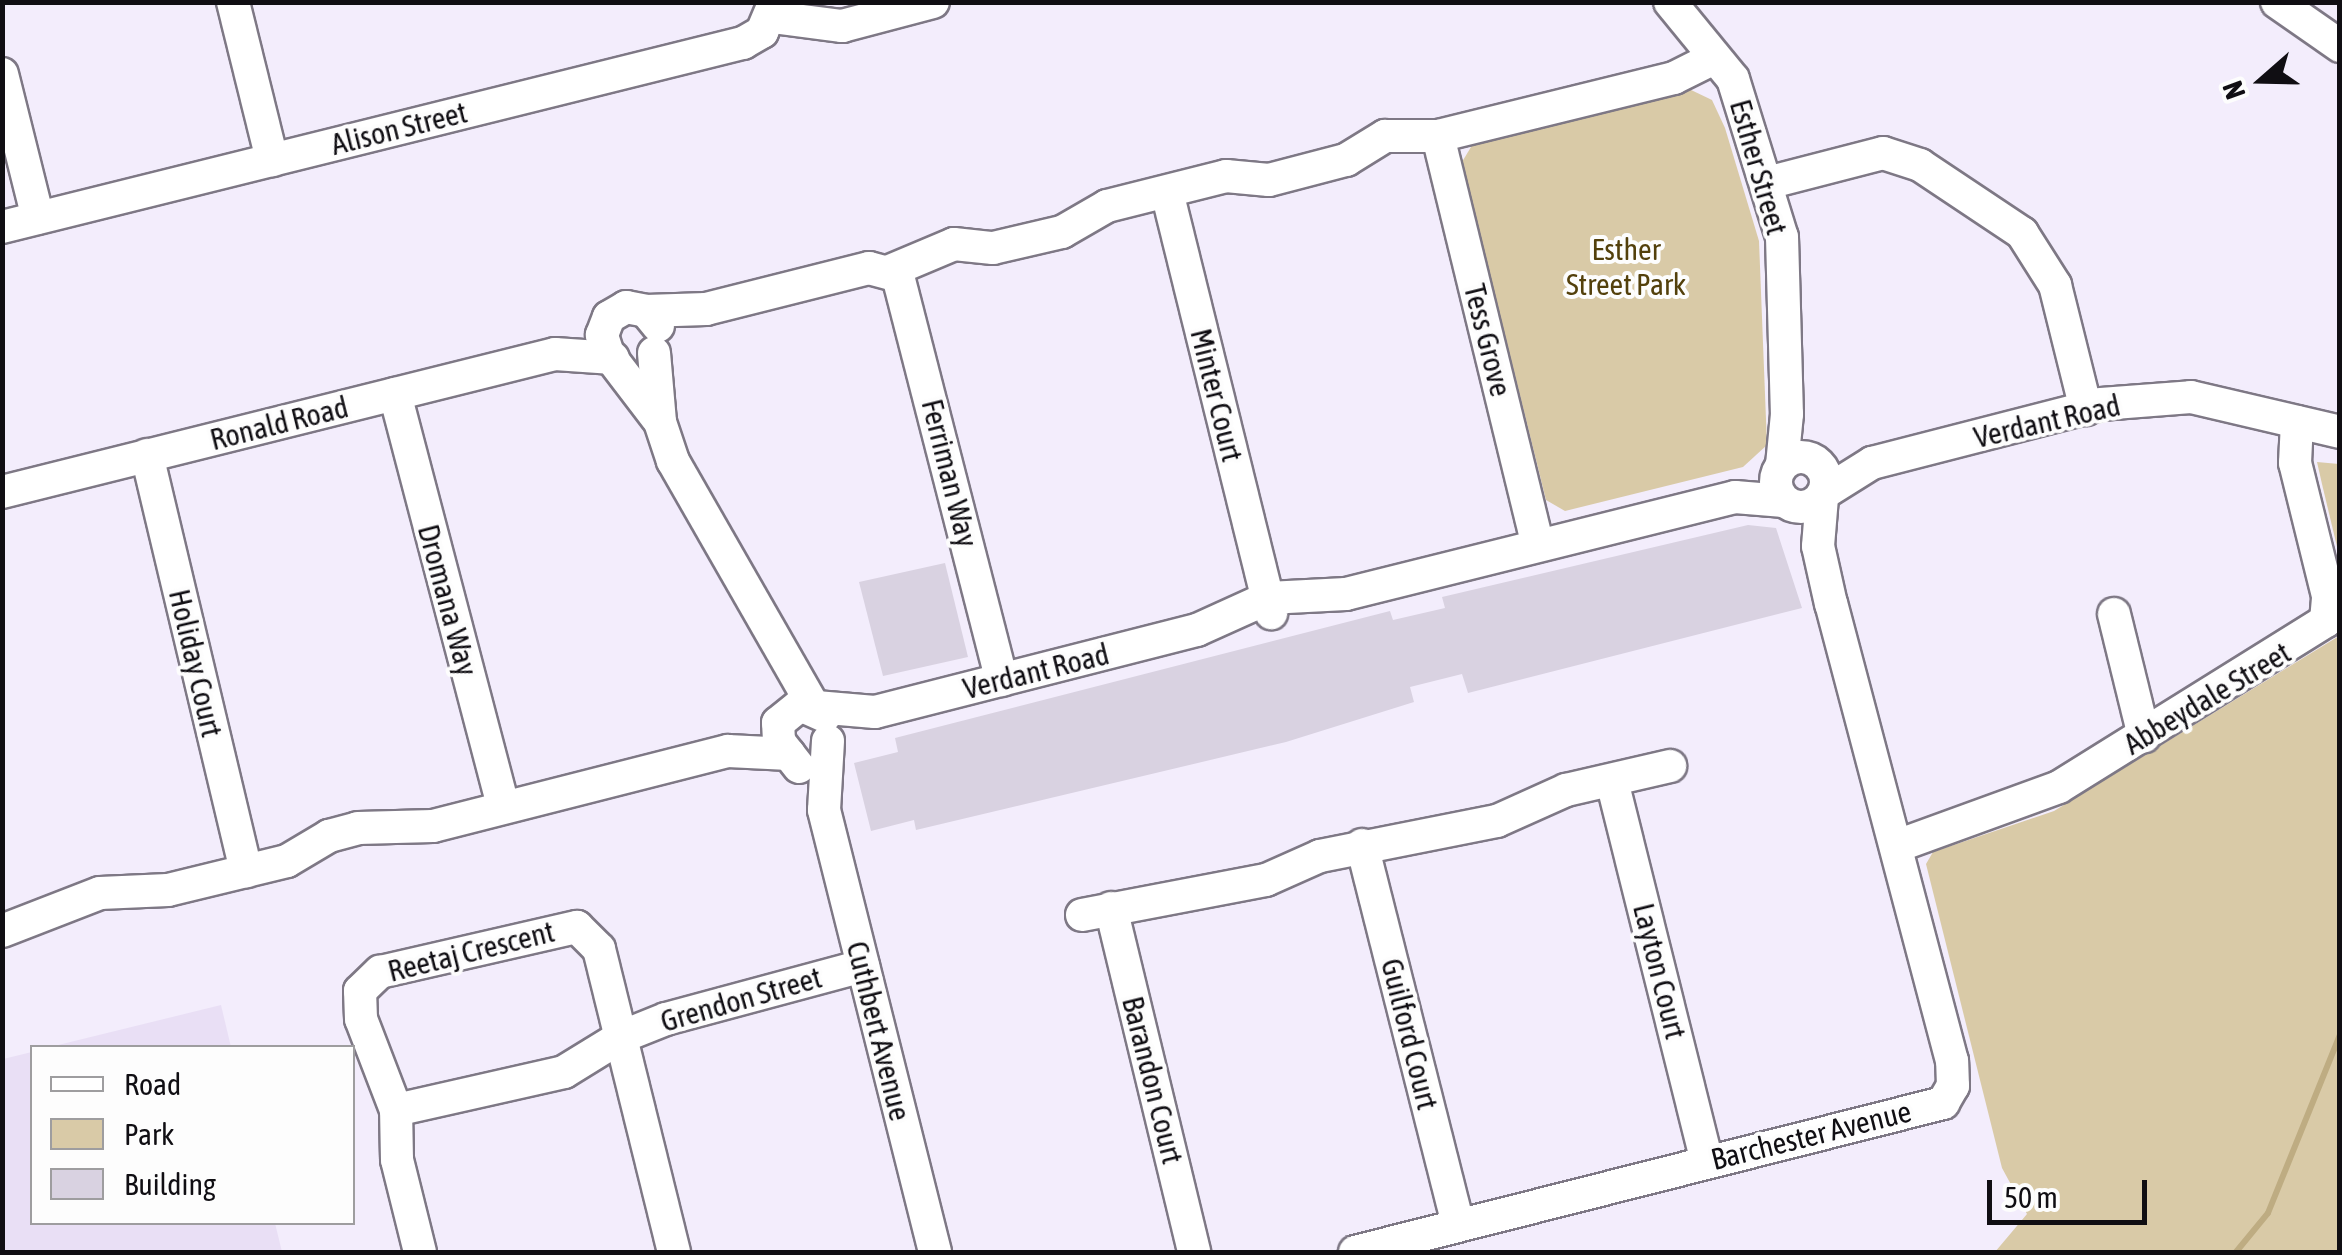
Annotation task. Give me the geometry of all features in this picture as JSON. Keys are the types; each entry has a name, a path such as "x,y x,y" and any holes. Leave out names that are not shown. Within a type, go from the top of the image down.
{"street":[{"path":"232,2 272,160"},
{"path":"774,10 842,26 933,2"},
{"name":"Esther Street","path":"1670,2 1733,79 1782,236 1787,414 1793,476"},
{"path":"2277,2 2340,46"},
{"name":"Alison Street","path":"2,227 743,43 774,10"},
{"path":"728,751 809,758 829,740 828,721 800,710 764,612 692,498 660,422 614,359 602,335 608,317 626,307 646,311 706,308 869,268 890,271 954,244 993,248 1062,232 1106,206 1226,176 1269,180 1306,171 1346,160 1386,136 1438,136 1674,78 1714,58"},
{"path":"2,74 38,218"},
{"name":"Tess Grove","path":"1438,136 1538,545"},
{"path":"1767,183 1883,152 1920,165 2022,232 2054,285 2086,409"},
{"name":"Minter Court","path":"1167,192 1270,605"},
{"name":"Ferriman Way","path":"890,271 904,288 1002,680"},
{"path":"614,359 638,364 706,308"},
{"path":"646,311 658,327 660,422"},
{"name":"Ronald Road","path":"555,354 608,317"},
{"name":"Ronald Road","path":"2,492 555,354 614,359"},
{"name":"Dromana Way","path":"395,394 503,806"},
{"name":"Verdant Road","path":"800,710 875,712 1197,630 1270,605 1346,594 1735,498 1793,476 1872,463 2086,409 2191,398 2340,432"},
{"name":"Abbeydale Street","path":"1897,846 2022,805 2144,736 2326,621 2328,596 2295,463 2297,422"},
{"name":"Holiday Court","path":"147,456 246,871"},
{"name":"Verdant Road","path":"1793,476 1807,507 1872,463"},
{"name":"Barchester Avenue","path":"1354,1252 1943,1102 1953,1086 1897,846 1818,546 1793,476"},
{"name":"Barchester Avenue","path":"1818,546 1823,495"},
{"path":"2114,614 2144,736"},
{"path":"2,931 100,892 168,890 288,860 329,836 358,828 434,826 464,815 728,751 800,710"},
{"path":"790,754 777,732 800,710"},
{"name":"Verdant Road","path":"829,740 875,712"},
{"name":"Cuthbert Avenue","path":"824,810 829,740"},
{"name":"Cuthbert Avenue","path":"790,754 824,810 935,1252"},
{"path":"1362,846 1409,834 1497,821 1566,790 1670,766"},
{"name":"Layton Court","path":"1612,781 1707,1161"},
{"name":"Barandon Court","path":"1194,1252 1097,912 1159,896 1216,892 1320,856 1362,846"},
{"name":"Guilford Court","path":"1362,846 1458,1224"},
{"name":"Reetaj Crescent","path":"420,1252 397,1160 396,1110 358,1006 368,978 577,927 595,938 674,1252"},
{"name":"Grendon Street","path":"396,1110 564,1072 621,1037 863,966"}],"shaded area":[{"path":"221,1005 231,1045 58,1045"},
{"path":"30,1052 30,1225 275,1225 282,1252 3,1252 3,1059"}],"green space":[{"name":"Esther Street Park","path":"1689,89 1712,100 1725,128 1759,241 1767,445 1743,467 1565,511 1546,500 1462,162 1474,142"},
{"path":"2317,462 2339,464 2339,555 2322,484"},
{"path":"2339,636 2339,1252 1995,1252 2027,1214 2002,1168 1926,864 1933,852 2054,811"}],"building":[{"path":"1748,525 1776,528 1802,608 1468,693 1462,674 1410,687 1414,702 1286,742 916,830 914,820 871,831 854,763 898,752 895,738 1390,611 1393,620 1445,608 1442,597"},
{"path":"945,563 968,657 883,676 859,582"}],"waterway":[{"path":"2236,1252 2268,1213 2340,1035"}]}
